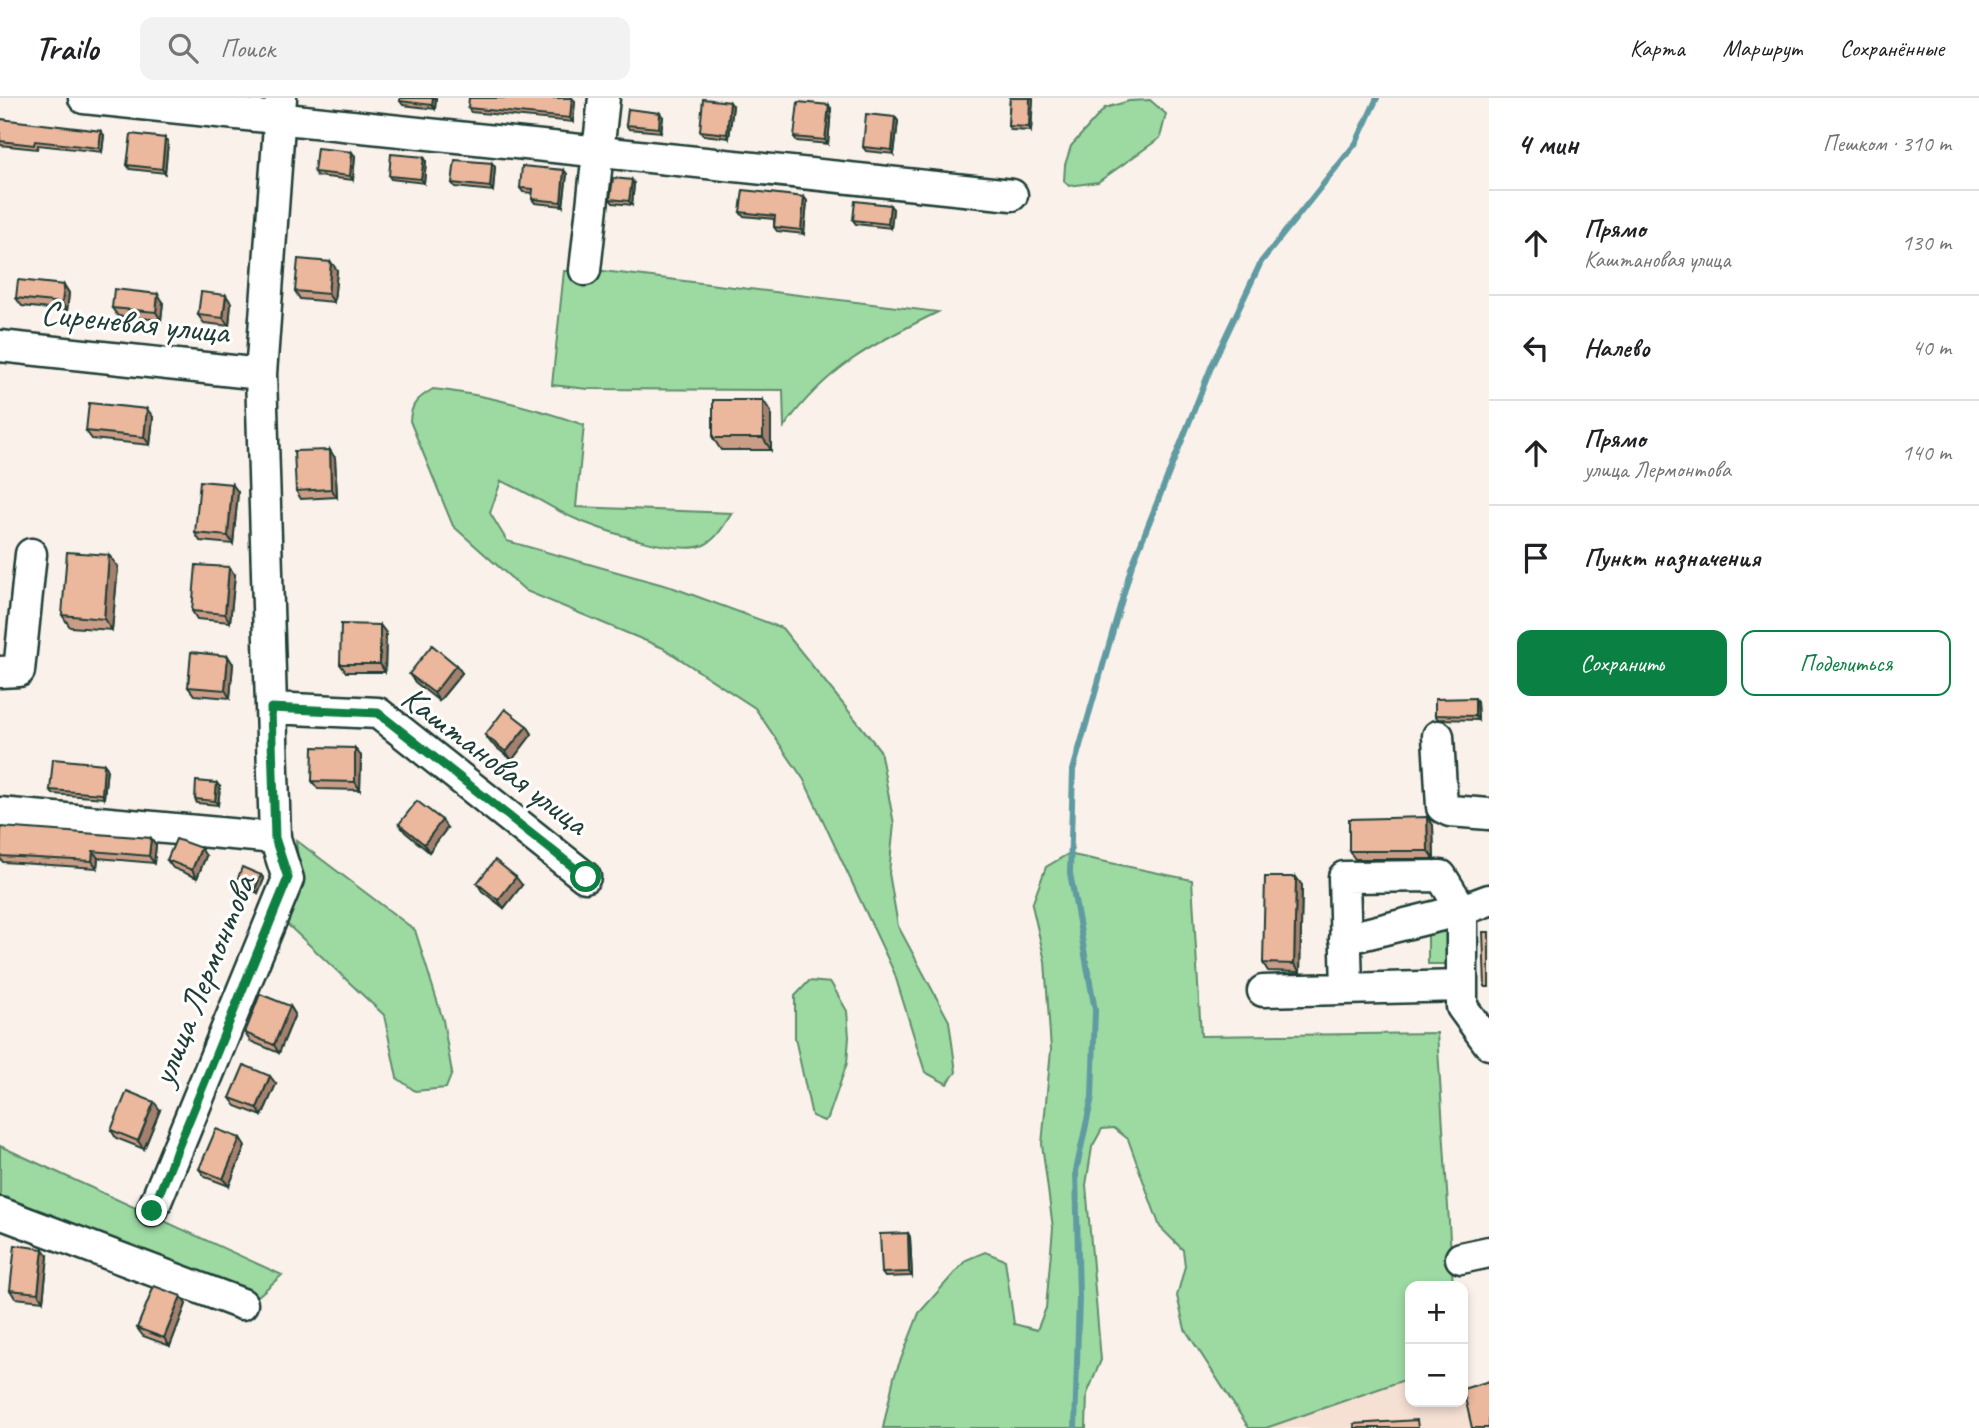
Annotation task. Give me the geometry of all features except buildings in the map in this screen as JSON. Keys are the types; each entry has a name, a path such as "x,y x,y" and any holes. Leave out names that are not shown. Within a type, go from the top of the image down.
{"street":[{"path":"84,98 280,109 598,152 1012,195"},
{"path":"585,271 604,98"},
{"path":"275,838 261,374 280,109"},
{"name":"Сиреневая улица","path":"0,346 261,374"},
{"path":"0,672 19,671 31,554"},
{"name":"Каштановая улица","path":"271,708 378,713 586,877"},
{"path":"1437,736 1442,807 1450,811 1489,814"},
{"name":"улица Лермонтова","path":"0,813 275,838 288,878 152,1211"},
{"path":"1347,989 1344,877 1441,876 1461,910 1462,1007 1489,1044"},
{"path":"1345,939 1461,910 1489,900"},
{"path":"1263,991 1462,986"},
{"path":"0,1213 242,1304"}],"shaded area":[{"path":"1405,1380 1405,1407 1468,1407 1468,1404 1474,1428 1266,1428"}],"green space":[{"path":"1150,100 1166,114 1160,138 1098,182 1069,186 1064,181 1065,165 1071,146 1105,108 1129,101"},
{"path":"564,271 603,271 938,312 872,346 834,373 800,406 784,427 783,390 588,389 552,385"},
{"path":"433,389 510,403 584,425 576,507 732,513 713,539 693,548 626,537 573,518 501,481 490,513 507,541 674,588 782,628 880,750 894,824 889,873 898,926 949,1021 956,1072 947,1084 925,1072 894,972 804,780 755,708 663,648 526,591 453,526 410,421 416,402"},
{"path":"296,840 415,930 443,1020 452,1073 446,1088 415,1091 397,1078 384,1015 287,924 297,883"},
{"path":"1068,854 1192,880 1201,1036 1437,1033 1453,1281 1405,1281 1405,1380 1266,1428 1249,1428 1185,1329 1177,1296 1185,1266 1183,1250 1160,1227 1128,1139 1114,1128 1102,1129 1092,1147 1086,1185 1101,1360 1087,1394 1086,1428 883,1428 894,1377 919,1313 966,1260 985,1252 1005,1260 1014,1324 1037,1330 1046,1308 1053,1228 1042,1144 1051,1050 1045,961 1032,905 1046,867"},
{"path":"1428,932 1450,932 1451,964 1428,964"},
{"path":"809,981 831,983 847,1011 847,1063 828,1118 824,1121 812,1116 795,1038 795,996"},
{"path":"0,1146 282,1275 257,1297 247,1297 0,1196"}],"waterway":[{"path":"1075,1428 1079,1297 1076,1171 1092,1097 1095,1010 1070,873 1073,770 1131,568 1212,365 1261,262 1356,143 1377,98"}],"route":[{"path":"152,1211 288,878 275,838 271,708 378,713 586,877"}]}
